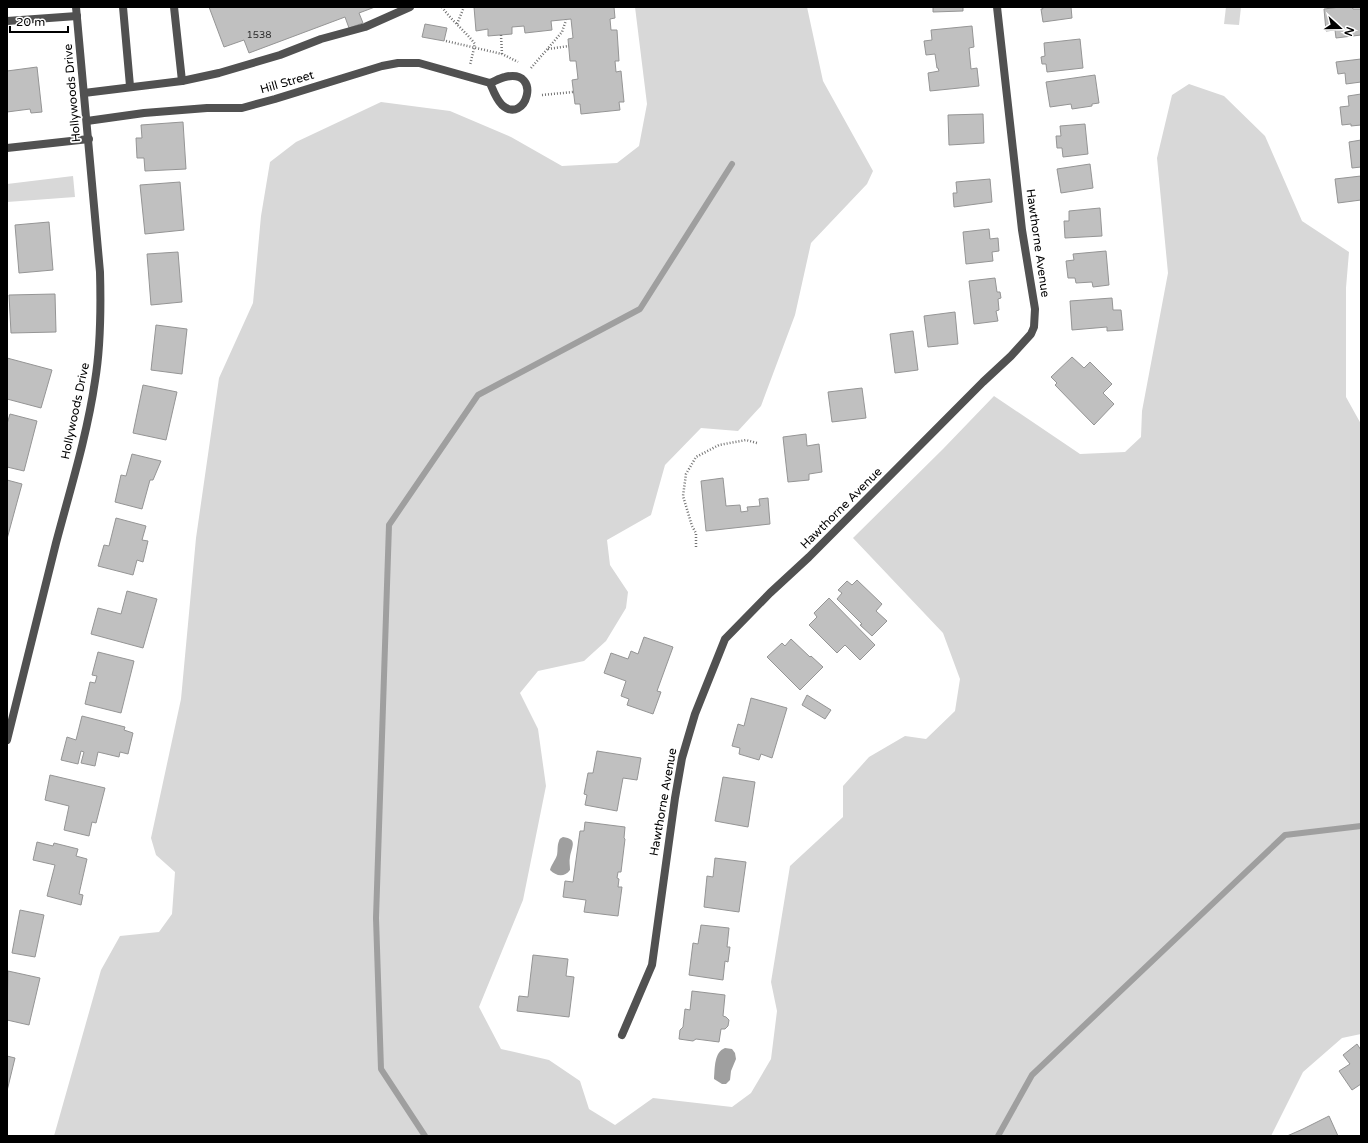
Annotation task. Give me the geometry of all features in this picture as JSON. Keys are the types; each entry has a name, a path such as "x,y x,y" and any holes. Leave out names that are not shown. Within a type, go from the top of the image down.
{"street":[{"name":"Hollywoods Drive","path":"7,740 85,428 95,382 101,314 100,279 89,139 76,7"},
{"path":"123,7 130,86"},
{"path":"174,7 182,81"},
{"path":"84,93 130,86 182,81 219,73 280,55 321,39 365,27 410,7"},
{"name":"Hawthorne Avenue","path":"622,1035 652,965 674,798 682,758 695,714 725,639 983,382 1011,356 1031,334 1034,327 1035,308 1022,230 998,7"},
{"path":"7,21 77,16"},
{"name":"Hill Street","path":"87,121 144,113 207,108 242,108 350,77 382,66 398,63 419,63 490,83"},
{"path":"514,76 523,79 526,83 528,91 522,106 516,109 509,109 502,104 497,98 490,83 505,77 514,76"},
{"path":"7,148 89,139"}],"path":[{"path":"442,7 450,18 466,32 475,44 468,76"},
{"path":"456,24 464,7"},
{"path":"530,68 562,32 566,20"},
{"path":"501,35 502,54"},
{"path":"548,49 568,46"},
{"path":"542,95 573,92"},
{"path":"696,547 696,533 692,526 683,496 686,474 696,457 719,445 746,440 758,443"}],"shaded area":[{"path":"635,7 807,7 823,81 873,171 867,184 811,243 795,315 761,406 738,431 701,428 665,465 651,515 607,540 610,565 628,592 626,608 606,641 584,661 538,671 520,693 538,729 546,786 523,900 479,1007 501,1049 549,1060 580,1081 589,1109 615,1125 653,1098 732,1107 751,1093 771,1059 777,1011 771,982 790,866 843,817 843,786 869,757 905,736 926,739 955,711 960,679 943,633 853,538 994,396 1080,454 1125,452 1141,437 1142,411 1168,273 1157,158 1172,95 1189,84 1224,96 1265,136 1302,221 1349,252 1346,288 1346,397 1361,424 1361,1034 1342,1038 1303,1072 1271,1136 54,1136 101,970 120,936 159,932 172,914 175,872 156,855 151,838 181,699 196,538 219,378 253,303 261,216 270,162 296,142 381,102 450,111 511,137 562,166 617,163 639,146 647,104"},
{"path":"1226,7 1241,7 1239,25 1224,24"},
{"path":"73,176 75,197 7,202 7,184"},
{"path":"563,837 571,839 573,846 570,859 570,870 568,873 560,875 555,874 550,870 557,855 559,840"},
{"path":"725,1048 732,1049 735,1053 736,1059 731,1071 730,1080 726,1084 722,1084 714,1079 717,1057 721,1050"}],"building":[{"path":"209,7 375,7 359,13 363,23 349,28 345,17 249,53 244,40 224,47"},
{"path":"474,7 614,7 615,18 610,19 611,30 617,30 619,61 615,61 616,72 621,71 624,102 619,102 620,110 581,114 580,104 575,104 572,80 578,79 576,61 570,61 568,39 573,38 571,19 551,21 552,30 525,33 524,26 512,27 512,34 488,36 488,29 476,31"},
{"path":"933,7 963,7 963,11 933,12"},
{"path":"1042,7 1071,7 1072,18 1043,22"},
{"path":"1340,7 1361,9 1361,35 1336,38 1335,30 1326,31 1324,9"},
{"path":"425,24 447,28 444,41 422,37"},
{"path":"972,26 974,47 969,48 971,69 977,68 979,86 930,91 928,73 939,71 937,68 935,54 926,55 924,41 932,40 931,30"},
{"path":"1080,39 1083,68 1047,72 1046,64 1042,64 1041,57 1045,56 1044,43"},
{"path":"1361,59 1361,82 1346,84 1345,73 1338,74 1336,62"},
{"path":"37,67 42,112 31,113 30,109 7,112 7,71"},
{"path":"1095,75 1099,103 1092,104 1092,106 1072,109 1071,104 1050,107 1046,82"},
{"path":"1361,94 1361,125 1342,125 1340,107 1349,106 1348,96"},
{"path":"983,114 984,143 949,145 948,115"},
{"path":"183,122 186,169 145,171 144,158 137,158 136,138 142,138 141,125"},
{"path":"1085,124 1088,154 1063,157 1062,148 1057,148 1056,136 1061,136 1060,126"},
{"path":"1361,140 1361,167 1352,168 1349,142"},
{"path":"1090,164 1093,188 1061,193 1057,169"},
{"path":"1361,176 1361,200 1338,203 1335,179"},
{"path":"990,179 992,202 954,207 953,193 957,193 956,182"},
{"path":"180,182 184,230 145,234 140,185"},
{"path":"1100,208 1102,236 1065,238 1064,221 1069,221 1069,211"},
{"path":"49,222 53,270 19,273 15,225"},
{"path":"989,229 990,239 998,238 999,251 992,252 993,261 966,264 963,232"},
{"path":"1106,251 1109,285 1093,287 1092,282 1076,283 1075,278 1068,278 1066,261 1074,260 1073,254"},
{"path":"178,252 182,302 151,305 147,254"},
{"path":"995,278 997,292 1000,292 1001,298 998,299 999,310 996,311 998,321 974,324 969,281"},
{"path":"55,294 56,332 11,333 9,295"},
{"path":"1112,298 1113,310 1121,310 1123,330 1107,331 1107,327 1072,330 1070,301"},
{"path":"955,312 958,344 928,347 924,316"},
{"path":"156,325 187,329 182,374 151,370"},
{"path":"913,331 918,370 895,373 890,334"},
{"path":"1072,357 1084,368 1090,362 1112,384 1103,393 1114,404 1094,425 1055,385 1057,383 1051,377"},
{"path":"7,358 52,370 41,408 7,399"},
{"path":"143,385 177,392 166,440 133,433"},
{"path":"862,388 866,418 832,422 828,392"},
{"path":"10,414 37,421 24,471 7,467 7,424"},
{"path":"806,434 807,446 819,444 822,472 809,474 809,480 788,482 783,437"},
{"path":"132,454 161,461 153,480 150,480 142,509 115,502 121,475 126,476"},
{"path":"723,478 726,506 740,505 741,512 748,511 747,507 760,506 759,499 768,498 770,524 706,531 701,481"},
{"path":"7,480 22,484 7,539"},
{"path":"116,518 146,526 142,540 148,541 143,562 137,560 133,575 98,566 104,545 109,546"},
{"path":"857,580 882,604 876,611 887,621 872,636 837,599 842,593 838,590 847,581 852,585"},
{"path":"127,591 157,599 143,648 91,634 98,608 121,614"},
{"path":"829,598 875,645 860,660 845,645 837,653 809,625 817,617 814,613"},
{"path":"644,637 673,647 657,691 661,692 653,714 627,705 629,699 621,696 626,681 604,673 611,653 628,659 631,651 638,654"},
{"path":"791,639 823,667 800,690 767,657 782,643 785,646"},
{"path":"98,652 134,661 121,713 85,704 90,682 95,683 97,676 92,675"},
{"path":"807,695 831,710 825,719 802,705"},
{"path":"751,698 787,708 772,758 761,754 759,760 739,754 740,748 732,746 738,724 744,726"},
{"path":"82,716 125,727 124,730 133,733 128,754 120,752 119,757 98,752 95,766 81,763 84,752 81,751 78,764 61,760 67,737 76,740"},
{"path":"597,751 641,758 637,780 623,778 617,811 585,805 587,795 584,794 588,773 593,773"},
{"path":"50,775 105,788 96,823 92,822 89,836 64,830 69,806 45,800"},
{"path":"723,777 755,782 748,827 715,821"},
{"path":"585,822 625,827 621,872 618,872 617,878 619,879 618,887 622,887 618,916 584,912 586,900 563,897 565,881 573,882 580,831 584,831"},
{"path":"37,842 53,846 54,843 78,849 76,856 87,859 79,894 83,895 81,905 47,896 55,865 33,860"},
{"path":"715,858 746,862 739,912 704,907 707,876 713,877"},
{"path":"20,910 44,915 35,957 12,953"},
{"path":"701,925 729,928 727,947 730,947 728,962 725,961 723,980 689,975 693,943 698,944"},
{"path":"533,955 568,959 566,976 574,977 569,1017 517,1011 519,996 528,997"},
{"path":"8,971 40,978 29,1025 7,1020"},
{"path":"692,991 725,995 723,1016 729,1020 728,1026 725,1029 721,1029 719,1042 696,1039 693,1041 679,1039 680,1030 683,1027 685,1009 690,1010"},
{"path":"1357,1044 1361,1050 1361,1084 1352,1090 1339,1071 1350,1064 1343,1055"},
{"path":"7,1056 15,1058 7,1091"},
{"path":"1329,1116 1338,1136 1287,1136 1303,1129"}],"waterway":[{"path":"425,1136 381,1069 376,918 389,525 478,395 640,309 732,164"},
{"path":"998,1136 1032,1075 1285,835 1361,826"}]}
